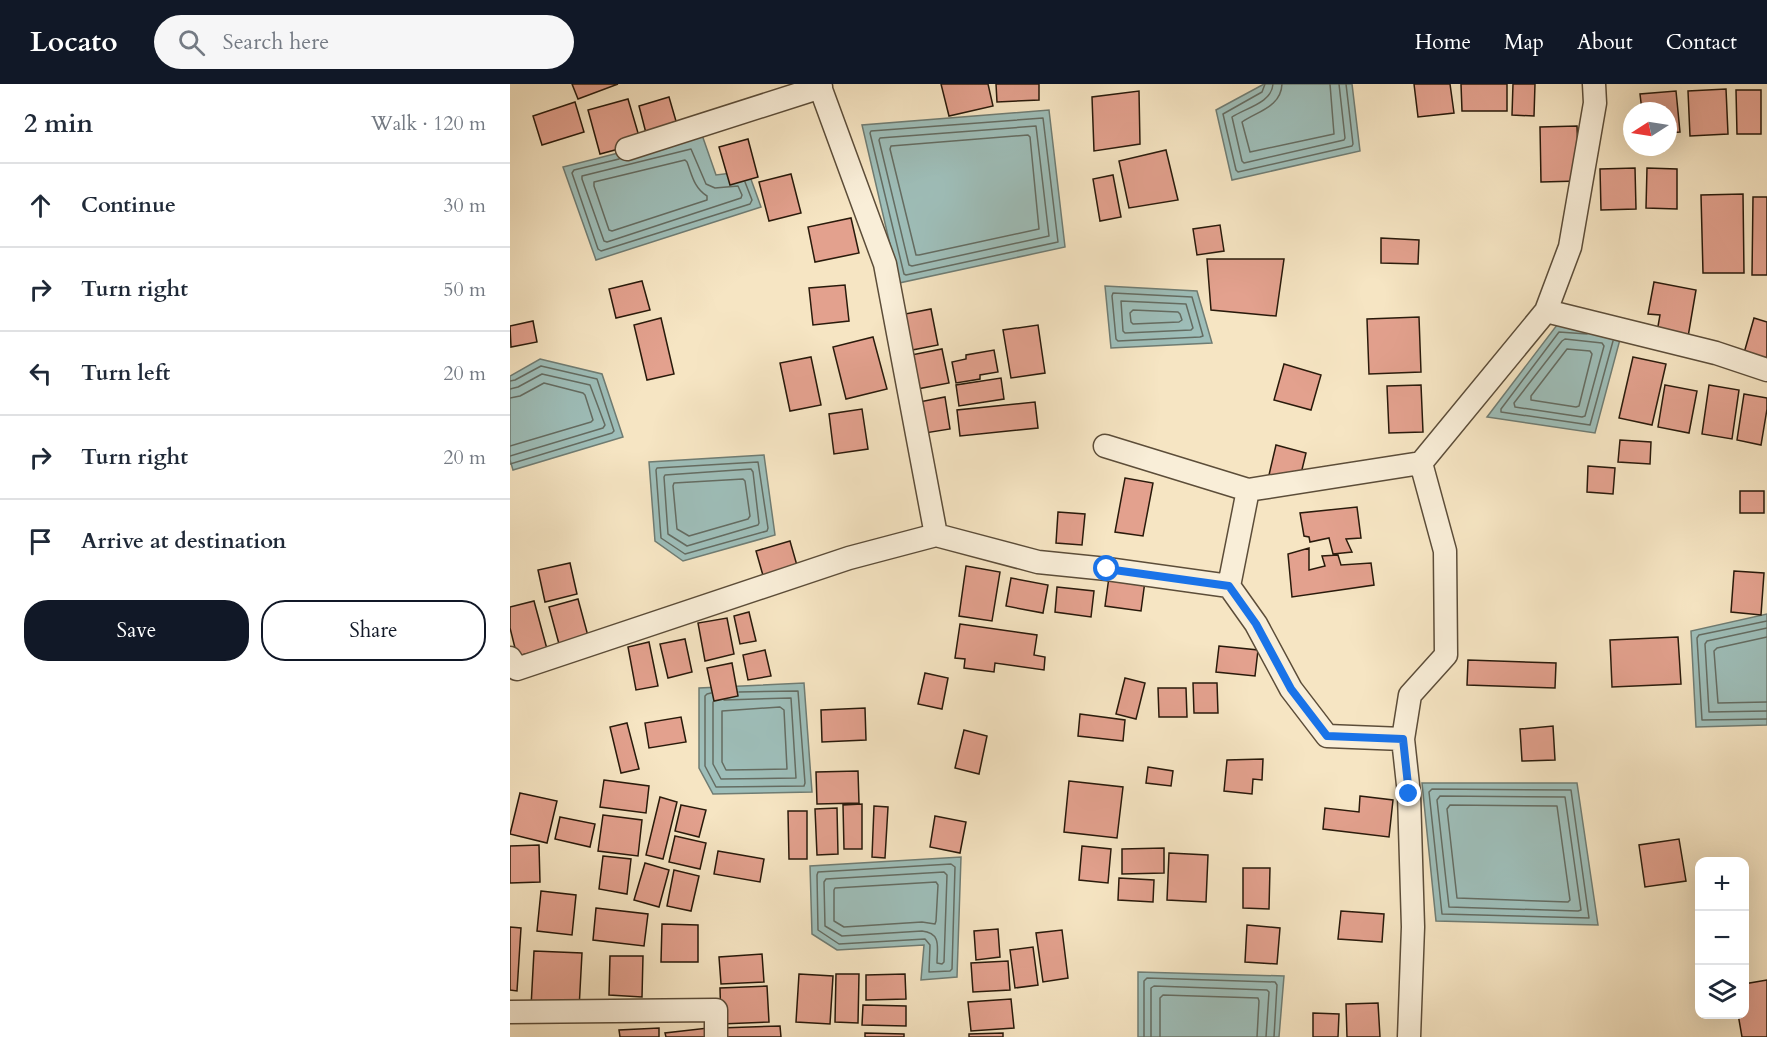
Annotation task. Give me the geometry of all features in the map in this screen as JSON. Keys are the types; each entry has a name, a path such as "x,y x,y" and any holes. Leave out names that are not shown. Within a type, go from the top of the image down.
{"street":[{"path":"1106,446 1248,490 1421,463 1546,311 1570,247 1595,103 1594,84"},
{"path":"627,149 820,86 885,264 936,535"},
{"path":"1546,311 1716,352 1767,370"},
{"path":"1409,1037 1413,927 1409,794 1403,739 1410,694 1446,655 1444,551 1421,463"},
{"path":"1248,490 1229,586 1256,624 1291,689 1327,736 1403,739"},
{"path":"510,658 517,669 849,558 936,535 1038,562 1229,586"},
{"path":"510,1012 716,1010 716,1037"}],"water":[{"path":"1264,84 1352,84 1360,151 1232,180 1216,110"},
{"path":"1049,110 1065,247 899,283 862,125"},
{"path":"701,132 716,175 748,171 761,207 596,260 563,167"},
{"path":"1105,286 1197,291 1212,343 1111,348"},
{"path":"1557,325 1622,332 1595,433 1487,417"},
{"path":"540,359 602,374 623,437 513,470 510,460 510,376"},
{"path":"764,455 775,535 683,561 655,541 649,462"},
{"path":"1767,614 1767,725 1696,727 1691,631"},
{"path":"804,683 812,792 713,794 699,768 699,688"},
{"path":"1422,783 1577,783 1598,925 1436,921"},
{"path":"961,857 957,977 921,980 924,945 837,950 812,934 810,866"},
{"path":"1138,972 1284,976 1279,1037 1138,1037"}],"building":[{"path":"572,84 618,84 578,99"},
{"path":"941,84 988,84 993,106 949,116"},
{"path":"996,84 1039,84 1039,100 997,102"},
{"path":"1414,84 1450,84 1454,113 1418,117"},
{"path":"1461,84 1507,84 1507,111 1462,111"},
{"path":"1513,84 1535,84 1534,116 1512,115"},
{"path":"1726,89 1728,134 1690,136 1688,91"},
{"path":"1736,90 1761,90 1761,134 1737,134"},
{"path":"1139,91 1140,144 1094,151 1092,97"},
{"path":"1676,91 1680,132 1677,132 1677,102 1641,102 1640,94"},
{"path":"669,97 678,128 647,137 639,106"},
{"path":"628,99 641,143 600,154 588,110"},
{"path":"575,102 584,132 542,145 533,116"},
{"path":"1577,126 1579,181 1541,182 1540,127"},
{"path":"748,139 758,177 730,185 719,147"},
{"path":"1166,150 1178,200 1129,208 1119,161"},
{"path":"1635,168 1636,209 1601,210 1600,169"},
{"path":"1647,168 1677,169 1677,209 1646,208"},
{"path":"791,174 801,213 769,221 759,182"},
{"path":"1113,175 1121,217 1100,221 1093,179"},
{"path":"1743,194 1744,273 1703,273 1701,195"},
{"path":"1753,197 1767,197 1767,275 1752,275"},
{"path":"851,218 859,253 815,262 808,227"},
{"path":"1220,225 1224,251 1197,255 1193,229"},
{"path":"1381,238 1419,240 1418,264 1381,263"},
{"path":"1207,259 1284,259 1276,316 1211,310"},
{"path":"642,281 650,310 616,318 609,289"},
{"path":"1654,282 1696,290 1688,337 1657,332 1660,315 1648,314"},
{"path":"845,285 849,321 813,325 809,288"},
{"path":"931,309 938,345 907,351 900,315"},
{"path":"1419,317 1421,372 1369,374 1367,319"},
{"path":"661,318 674,374 647,380 634,325"},
{"path":"1754,318 1767,322 1767,358 1744,353"},
{"path":"533,321 537,342 511,347 510,326"},
{"path":"1038,325 1045,373 1011,378 1003,330"},
{"path":"873,337 887,389 846,399 833,347"},
{"path":"942,349 949,383 912,390 906,356"},
{"path":"994,350 998,372 980,375 980,379 956,383 952,362 966,359 966,355"},
{"path":"811,357 821,405 790,411 780,363"},
{"path":"1633,357 1666,364 1652,425 1619,418"},
{"path":"1284,364 1321,375 1311,410 1274,400"},
{"path":"1001,378 1004,399 959,406 956,385"},
{"path":"1421,385 1423,432 1389,433 1387,386"},
{"path":"1665,385 1697,391 1689,433 1658,427"},
{"path":"1709,385 1739,390 1732,439 1702,434"},
{"path":"1744,394 1767,398 1761,445 1737,440"},
{"path":"945,397 950,429 919,434 914,403"},
{"path":"1035,402 1038,428 960,436 957,410"},
{"path":"862,409 868,449 834,454 829,414"},
{"path":"1620,440 1651,442 1650,464 1618,462"},
{"path":"1276,445 1306,453 1299,482 1269,475"},
{"path":"1588,466 1615,468 1613,494 1587,492"},
{"path":"1125,478 1153,483 1143,536 1115,532"},
{"path":"1740,491 1764,491 1764,513 1740,513"},
{"path":"1357,507 1361,538 1346,539 1352,552 1333,554 1329,538 1310,542 1309,537 1304,536 1300,513"},
{"path":"1058,512 1085,514 1082,545 1056,543"},
{"path":"790,541 798,569 764,579 756,551"},
{"path":"1309,548 1309,570 1325,566 1322,556 1338,555 1341,565 1371,563 1374,585 1292,597 1288,554"},
{"path":"570,563 577,594 545,602 538,570"},
{"path":"966,566 1000,572 992,621 959,616"},
{"path":"1734,571 1764,573 1761,615 1731,612"},
{"path":"1109,577 1145,581 1141,611 1105,606"},
{"path":"1011,578 1048,585 1043,613 1006,606"},
{"path":"1057,587 1094,591 1091,617 1055,612"},
{"path":"578,599 588,636 559,644 549,607"},
{"path":"534,601 547,649 517,656 510,628 510,607"},
{"path":"749,612 756,641 740,644 734,616"},
{"path":"727,618 734,654 705,661 698,623"},
{"path":"960,624 1037,635 1034,655 1045,657 1044,670 995,663 994,672 964,668 965,659 955,658"},
{"path":"1678,637 1681,684 1612,687 1610,640"},
{"path":"685,639 692,672 668,678 660,644"},
{"path":"649,642 658,686 636,690 628,647"},
{"path":"1219,646 1258,650 1255,676 1216,672"},
{"path":"765,650 771,676 748,680 743,655"},
{"path":"1468,660 1556,663 1555,688 1467,685"},
{"path":"732,663 738,696 714,701 707,668"},
{"path":"925,673 948,678 942,709 918,704"},
{"path":"1125,678 1145,683 1136,719 1116,714"},
{"path":"1193,683 1217,683 1218,713 1194,713"},
{"path":"1158,688 1186,688 1187,717 1159,717"},
{"path":"865,708 866,740 822,742 821,710"},
{"path":"1080,714 1125,720 1123,741 1078,736"},
{"path":"681,717 686,742 649,748 645,723"},
{"path":"627,723 639,769 621,773 610,727"},
{"path":"1553,726 1555,760 1522,761 1520,729"},
{"path":"964,730 987,736 979,774 955,768"},
{"path":"1263,759 1262,780 1253,779 1252,794 1224,791 1227,760"},
{"path":"1148,767 1173,771 1171,786 1146,783"},
{"path":"858,771 859,803 817,804 816,772"},
{"path":"604,780 649,786 646,813 600,807"},
{"path":"1069,781 1123,787 1117,838 1064,832"},
{"path":"520,793 557,801 547,843 510,834"},
{"path":"1360,796 1393,800 1389,837 1323,829 1325,808 1359,812"},
{"path":"660,797 677,802 663,859 646,855"},
{"path":"862,804 862,849 844,849 843,805"},
{"path":"681,805 706,810 699,837 675,831"},
{"path":"874,806 888,807 885,858 872,857"},
{"path":"837,808 838,854 817,855 815,809"},
{"path":"788,811 807,811 807,859 789,859"},
{"path":"603,815 642,820 638,856 598,851"},
{"path":"935,816 966,822 960,853 930,847"},
{"path":"560,817 595,824 590,847 555,839"},
{"path":"675,836 706,843 700,869 669,862"},
{"path":"1679,839 1686,881 1645,887 1639,845"},
{"path":"539,845 540,882 510,883 510,846"},
{"path":"1082,846 1111,849 1108,883 1079,880"},
{"path":"1164,848 1164,873 1122,874 1122,849"},
{"path":"718,851 764,859 760,882 714,874"},
{"path":"1169,853 1208,855 1206,902 1167,900"},
{"path":"603,856 631,859 627,894 599,889"},
{"path":"645,863 669,870 659,907 634,900"},
{"path":"1243,868 1270,868 1269,909 1243,908"},
{"path":"674,870 699,876 691,911 667,906"},
{"path":"1119,878 1154,880 1153,902 1118,900"},
{"path":"541,891 576,895 572,935 537,931"},
{"path":"596,908 648,914 644,946 593,940"},
{"path":"1341,911 1384,914 1382,942 1338,939"},
{"path":"662,924 698,925 698,962 661,962"},
{"path":"1247,925 1280,928 1277,964 1245,962"},
{"path":"510,927 521,928 517,991 510,990"},
{"path":"998,929 1000,957 976,960 974,931"},
{"path":"1062,930 1068,978 1043,982 1036,933"},
{"path":"1033,947 1038,985 1015,988 1010,950"},
{"path":"534,951 582,953 579,1009 531,1007"},
{"path":"762,954 764,982 721,984 719,957"},
{"path":"610,956 643,956 642,997 609,995"},
{"path":"1008,961 1010,990 973,992 971,963"},
{"path":"799,974 833,976 830,1024 796,1022"},
{"path":"836,974 859,974 858,1023 835,1022"},
{"path":"905,974 906,999 866,1000 866,975"},
{"path":"1767,980 1767,1037 1742,1037 1739,1019 1749,1019 1749,983"},
{"path":"767,986 769,1022 721,1024 720,988"},
{"path":"1011,999 1014,1028 971,1031 968,1002"},
{"path":"1378,1003 1380,1037 1347,1037 1346,1004"},
{"path":"863,1005 906,1006 906,1026 862,1025"},
{"path":"1313,1013 1339,1014 1338,1037 1313,1037"},
{"path":"780,1026 781,1037 720,1037 720,1028"},
{"path":"659,1028 659,1037 620,1037 619,1030"},
{"path":"708,1028 709,1037 666,1037 665,1033"},
{"path":"865,1033 904,1034 904,1037 865,1037"},
{"path":"1003,1033 1003,1037 969,1037 969,1034"}],"route":[{"path":"1107,569 1229,586 1256,624 1291,689 1327,736 1403,739 1409,794"}]}
